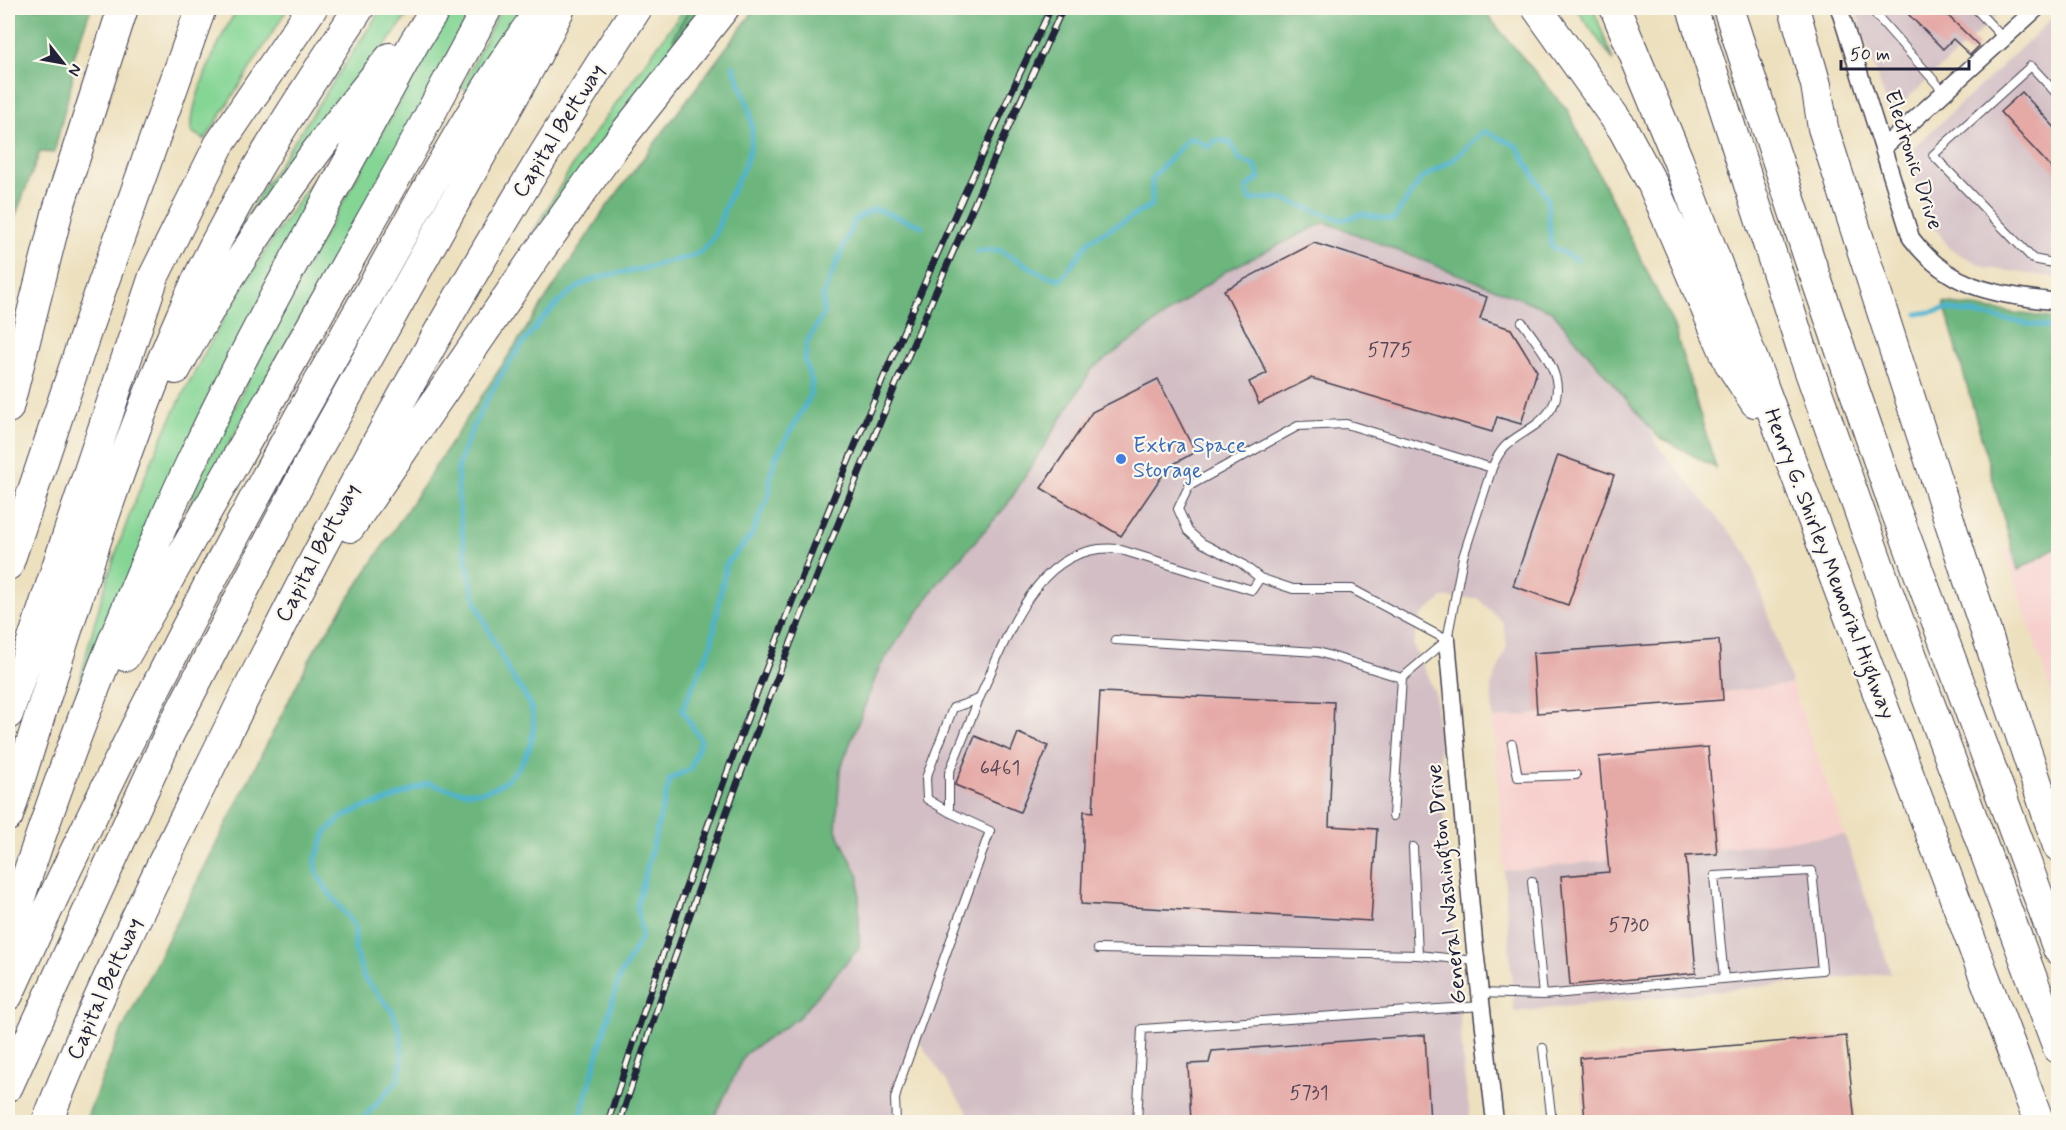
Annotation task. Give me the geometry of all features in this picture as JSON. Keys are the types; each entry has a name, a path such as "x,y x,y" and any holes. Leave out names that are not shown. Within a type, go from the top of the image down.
{"highway":[{"path":"8,408 58,210 123,8"},
{"path":"58,210 137,8"},
{"path":"8,565 89,323 201,8"},
{"path":"8,714 154,276 219,145 312,8"},
{"path":"8,816 142,412 182,313 234,211 359,8"},
{"path":"85,579 144,435 203,322 261,230 316,152 434,8"},
{"path":"8,934 44,821 121,621 196,451 302,248 434,8"},
{"path":"65,767 122,660 407,157 487,8"},
{"path":"8,994 86,823 202,595 299,415 460,132 512,48 542,8"},
{"path":"8,1086 175,722 315,453 536,56 560,8"},
{"name":"Capital Beltway","path":"46,1122 158,873 269,646 463,288 581,93 637,8"},
{"path":"269,646 535,256 613,148 724,8"},
{"path":"1537,8 1606,104"},
{"path":"1550,8 1573,40 1606,104 1653,184 1729,362 1785,448"},
{"name":"Henry G. Shirley Memorial Highway","path":"1615,8 1678,160 2039,1122"},
{"path":"1692,8 1814,384 1888,592 2058,1048"},
{"path":"1728,8 1809,258 1889,492 2058,949"},
{"path":"1772,8 1799,87 1823,128"},
{"path":"1794,8 1816,85 1823,128 1964,566 2058,846"}],"street":[{"name":"Electronic Drive","path":"1839,8 1884,147 1903,220 1911,238 1926,258 1962,282 1985,290 2058,302"},
{"path":"1884,147 2037,8"},
{"name":"General Washington Drive","path":"1447,640 1476,961 1495,1122"}],"lane":[{"path":"1870,8 1945,93"},
{"path":"1978,9 2004,39"},
{"path":"2058,95 2031,66 1933,155 2033,259 2058,264"},
{"path":"1393,816 1402,678 1447,640 1463,557 1500,449 1537,424 1547,415 1554,402 1556,376 1551,362 1522,322"},
{"path":"1447,640 1352,589 1293,589 1260,578 1241,563 1195,537 1188,531 1178,509 1189,486 1298,426 1346,424 1492,468"},
{"path":"949,812 949,773 979,699 1015,623 1052,569 1078,553 1102,548 1118,549 1252,590 1260,578"},
{"path":"1115,640 1318,652 1402,678"},
{"path":"896,1122 895,1099 899,1084 990,831 927,799 926,778 953,708 979,699"},
{"path":"1512,744 1518,777 1576,775"},
{"path":"1413,847 1418,955"},
{"path":"1137,1122 1142,1029 1543,995 1724,979 1822,970 1812,871 1714,876 1724,979"},
{"path":"1532,881 1543,995"},
{"path":"1098,949 1418,955 1476,961"},
{"path":"1543,1048 1552,1122"}],"shaded area":[{"path":"1247,8 1631,382 1657,445 1747,553 1792,684 1493,719 1491,687 1507,646 1503,622 1477,598 1443,598 1422,615 1413,645 1435,693 1464,1073 1471,1122 974,1122 916,1037 900,1094 903,1122 687,1122 836,686"},
{"path":"1855,8 2005,8 1890,115"},
{"path":"2058,13 2058,278 1987,268 1950,249 1928,217 1906,155"},
{"path":"2058,503 2058,712 2005,553"},
{"path":"1792,684 1845,835 1504,871 1493,719"},
{"path":"2058,712 2058,737 2051,715"},
{"path":"1845,835 1891,973 1514,1012 1504,871"}],"green space":[{"path":"8,8 91,8 74,56 72,81 54,153 40,152 8,235"},
{"path":"238,8 288,8 205,140 192,132 195,104 215,51"},
{"path":"382,8 413,8 232,252 228,250 262,190"},
{"path":"452,8 474,8 403,141 180,529 201,475 289,298"},
{"path":"501,8 527,8 471,92 461,88"},
{"path":"685,8 690,8 674,34 681,37 697,20 528,241 580,153"},
{"path":"690,8 710,8 681,37 673,39"},
{"path":"756,8 1481,8 1568,111 1673,324 1716,468 1657,436 1552,311 1325,222 1226,271 1092,369 1007,505 938,583 880,666 840,770 836,830 859,877 859,948 798,1018 745,1054 712,1122 85,1122 118,1038 314,651 603,212"},
{"path":"1575,8 1593,8 1613,60 1578,11"},
{"path":"324,164 331,171 75,705 93,630 114,558 140,489 170,421 240,291"},
{"path":"1944,303 2058,319 2058,547 2018,570"}],"building":[{"path":"1902,8 1940,8 1979,46 1970,55 1953,39 1943,49"},
{"path":"2022,92 2058,131 2058,175 2000,112"},
{"path":"1314,243 1487,297 1480,319 1511,329 1537,371 1521,424 1497,417 1492,432 1311,378 1259,404 1249,382 1267,373 1224,290"},
{"name":"Extra Space Storage","path":"1158,379 1195,452 1168,467 1121,536 1041,488 1092,412"},
{"path":"1558,455 1614,475 1568,605 1513,586"},
{"path":"1719,640 1723,700 1537,713 1533,653"},
{"path":"1100,692 1334,702 1329,826 1377,829 1371,921 1081,904 1084,811 1093,812"},
{"path":"1018,733 1048,746 1020,812 955,785 975,736 1011,751"},
{"path":"1708,747 1717,854 1686,856 1696,973 1570,985 1561,876 1609,872 1599,757"},
{"path":"1425,1035 1430,1122 1191,1122 1188,1064 1209,1063 1212,1051"},
{"path":"1846,1036 1855,1122 1585,1122 1580,1058"}],"waterway":[{"path":"360,1122 398,1080 402,1060 401,1036 393,1012 364,978 355,950 355,926 316,872 316,859 326,832 341,818 362,808 386,801 428,783 455,791 480,792 492,789 503,783 522,762 531,744 533,732 531,707 508,670 474,594 459,508 459,464 479,416 509,363 527,338 565,297 592,280 688,257 709,244 750,148 752,123 743,90 733,66"},
{"path":"977,251 999,250 1046,276 1061,279 1090,240 1152,205 1152,178 1190,137 1208,147 1216,140 1230,142 1240,160 1256,166 1259,178 1246,188 1250,200 1279,198 1343,220 1362,214 1393,220 1421,179 1454,159 1484,131 1517,146 1547,198 1551,246 1577,260"},
{"path":"579,1122 619,978 642,936 637,905 670,779 690,769 701,740 682,710 711,646 726,564 751,536 770,493 770,476 776,457 809,398 812,383 805,362 807,342 823,315 823,296 855,219 875,209 922,226"},
{"path":"1918,314 1947,309 2058,329"}],"railway":[{"path":"608,1122 654,980 704,838 755,697 810,557 866,418 926,280 1051,8"},
{"path":"620,1122 717,838 824,558 940,282 1063,8"}],"place":[{"name":"Extra Space Storage","path":"1121,459"}]}
